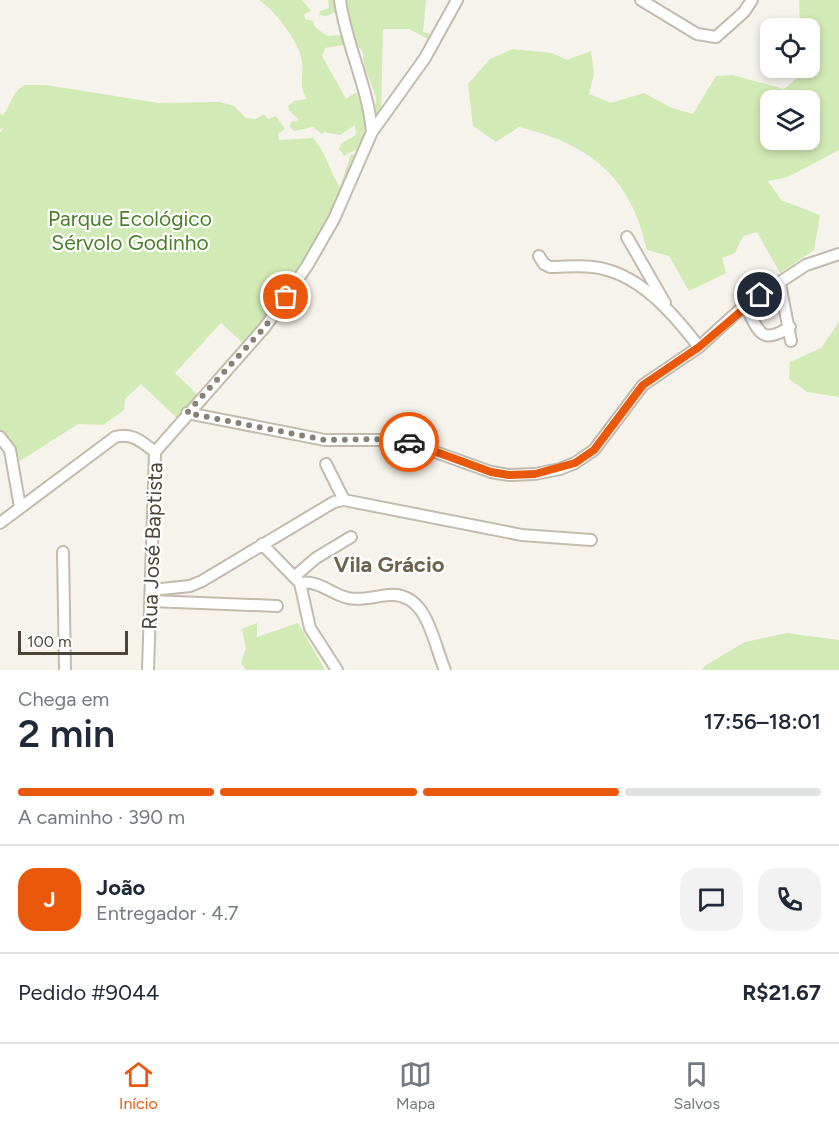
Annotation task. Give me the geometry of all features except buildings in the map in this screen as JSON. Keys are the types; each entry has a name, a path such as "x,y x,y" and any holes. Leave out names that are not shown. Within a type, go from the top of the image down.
{"street":[{"path":"340,0 347,39 367,97 372,132"},
{"name":"Rua José Baptista","path":"148,670 155,452 265,327 307,266 334,219 372,132 425,58 457,0"},
{"path":"641,0 698,34 716,37 744,12 752,0"},
{"path":"627,237 670,311 699,347"},
{"path":"187,413 325,440 402,440 491,472 509,475 535,474 575,463 594,450 643,385 699,347 745,305 806,265 839,254"},
{"path":"539,256 544,264 550,267 595,267 615,273 645,290 670,311"},
{"path":"780,284 791,341"},
{"path":"745,305 761,334 766,338 774,337 790,327"},
{"path":"0,523 115,437 124,434 132,436 155,452"},
{"path":"0,437 10,450 20,507"},
{"path":"326,464 344,500"},
{"path":"151,595 202,581 334,502 344,500 522,535 591,540"},
{"path":"297,580 316,558 351,537"},
{"path":"262,544 297,580 310,628 337,670"},
{"path":"63,552 65,670"},
{"path":"297,580 312,583 349,599 391,595 409,598 427,618 445,670"},
{"path":"151,595 277,606"}],"green space":[{"path":"259,0 302,0 311,11 304,14 305,19 313,21 315,27 327,36 342,35 345,39 344,45 325,48 322,56 346,99 355,93 362,94 367,122 359,148 344,156 339,149 342,143 356,135 355,125 340,135 324,132 322,134 313,127 294,131 289,126 291,122 299,120 288,106 294,101 307,99 302,85 302,61 297,45 285,27"},
{"path":"328,0 338,0 338,11 327,16 319,15 321,11 329,8"},
{"path":"345,0 426,0 423,32 430,34 428,39 409,29 383,29 381,115 374,123 376,97 364,66 363,52 350,28"},
{"path":"799,0 839,0 839,150 788,177 768,181 781,200 820,215 814,250 780,273 757,232 743,236 735,253 722,258 726,273 689,291 669,256 647,250 640,224 630,202 618,183 603,167 566,143 519,127 496,142 473,126 468,84 490,59 512,49 552,53 567,60 591,51 594,74 589,94 611,103 644,93 672,108 693,114 716,76 733,75 784,89 796,79 820,78 820,18 800,18"},
{"name":"Parque Ecológico Sérvolo Godinho","path":"24,85 46,85 159,103 220,102 234,106 246,118 256,119 264,114 268,119 276,116 285,129 278,134 279,140 313,138 322,150 340,187 351,154 356,155 335,206 308,255 245,345 221,323 175,373 199,396 179,420 141,384 125,399 124,410 103,425 78,424 20,461 13,443 0,432 0,133 3,128 0,129 0,114 3,115 14,95"},
{"path":"839,322 839,397 807,392 789,379 790,362 821,348"},
{"path":"257,623 257,637 298,623 325,670 246,670 241,663 246,648 242,629"},
{"path":"787,633 839,640 839,670 702,670 706,665 745,642"}],"way so far":[{"path":"286,297 265,327 187,413 325,440 385,439 409,442"}],"district":[{"name":"Vila Grácio","path":"389,564"}],"route":[{"path":"409,442 491,472 509,475 535,474 560,469 575,463 594,450 643,385 699,347 745,305 760,295"}]}
